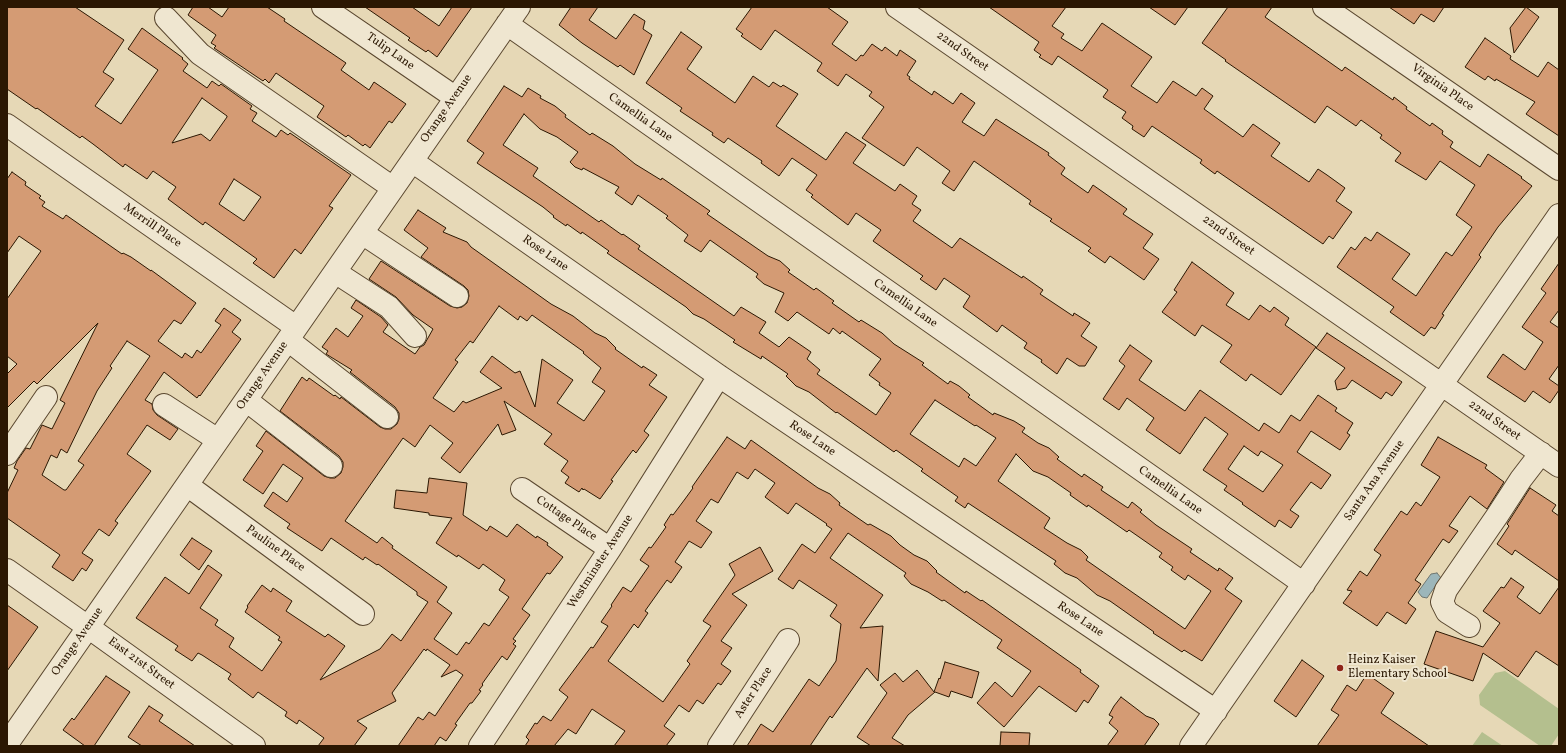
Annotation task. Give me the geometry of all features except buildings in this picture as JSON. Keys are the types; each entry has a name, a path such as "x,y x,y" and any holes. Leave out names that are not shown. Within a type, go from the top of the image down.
{"street":[{"name":"Tulip Lane","path":"323,7 456,98"},
{"name":"22nd Street","path":"897,7 1559,466"},
{"name":"Virginia Place","path":"1324,7 1559,169"},
{"name":"Orange Avenue","path":"7,744 513,15"},
{"name":"Camellia Lane","path":"513,15 1304,584"},
{"path":"166,18 200,54 393,188"},
{"name":"Merrill Place","path":"7,125 292,334 387,416"},
{"name":"Rose Lane","path":"412,161 719,376 1216,711"},
{"name":"Santa Ana Avenue","path":"1191,746 1442,385 1553,238 1559,215"},
{"path":"362,233 457,296"},
{"path":"335,272 389,307 415,336"},
{"name":"Westminster Avenue","path":"480,746 610,549 719,376"},
{"path":"7,454 46,398"},
{"path":"246,400 331,466"},
{"path":"164,405 218,440"},
{"path":"1469,626 1447,612 1442,602 1446,590 1521,479 1541,454"},
{"name":"Pauline Place","path":"187,485 363,614"},
{"name":"Cottage Place","path":"522,489 610,549"},
{"name":"East 21st Street","path":"7,570 254,746"},
{"name":"Aster Place","path":"719,746 788,640"}],"green space":[{"path":"1505,671 1559,709 1559,734 1551,746 1540,746 1480,705 1479,695 1495,673"},
{"path":"1482,732 1503,746 1472,746"}],"water":[{"path":"1437,573 1441,578 1427,598 1422,597 1418,592 1431,574"}],"place":[{"name":"Heinz Kaiser Elementary School","path":"1340,668"}]}
